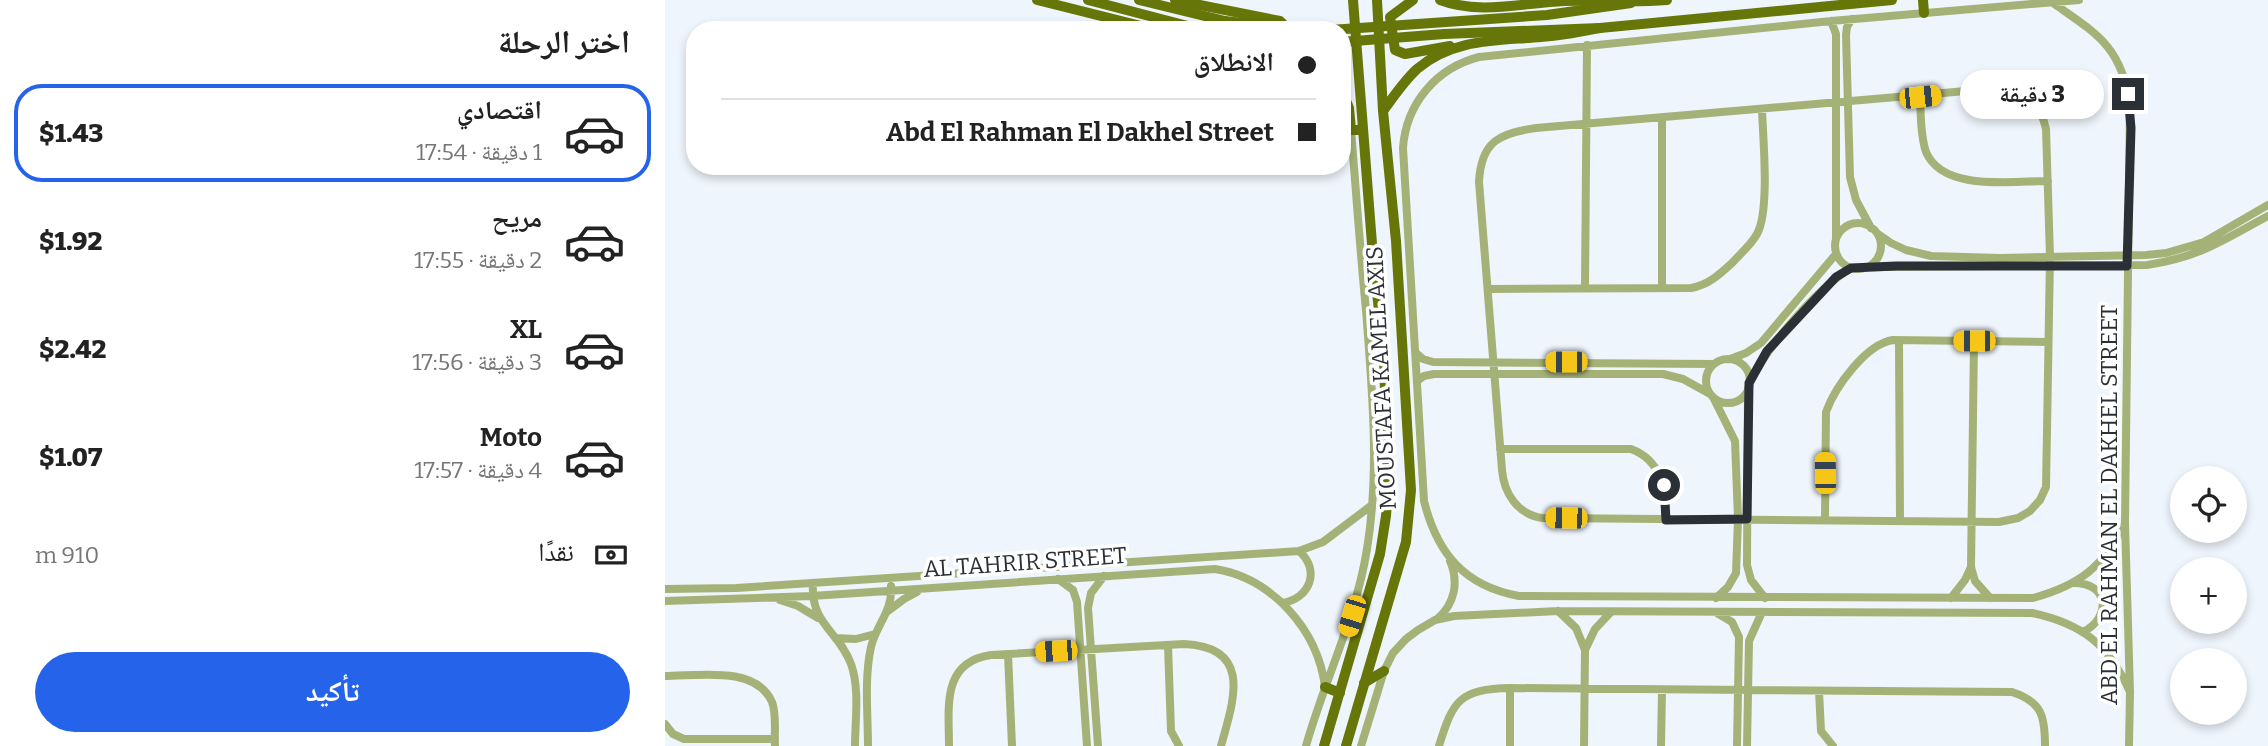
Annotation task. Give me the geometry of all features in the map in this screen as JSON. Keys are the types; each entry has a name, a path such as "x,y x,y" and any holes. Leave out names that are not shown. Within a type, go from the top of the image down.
{"main road":[{"path":"1037,0 1121,21"},
{"path":"1088,0 1168,21"},
{"path":"1139,0 1221,21"},
{"path":"1175,0 1280,21"},
{"name":"MOUSTAFA KAMEL AXIS","path":"1324,746 1383,540 1387,516 1384,359 1370,215 1357,130 1353,0"},
{"name":"MOUSTAFA KAMEL AXIS","path":"1346,746 1406,542 1411,511 1401,328 1383,111 1377,0"},
{"path":"1413,0 1390,17 1395,50 1405,54 1480,41 1553,37 1600,28"},
{"path":"1440,0 1476,8 1562,1 1630,3"},
{"path":"1351,29 1547,15 1667,0"},
{"path":"1351,41 1444,34 1600,28 1892,0"},
{"path":"1923,0 1924,13"},
{"path":"1383,111 1399,88 1418,69 1457,46"},
{"path":"1351,114 1357,130"},
{"path":"1357,216 1370,215"},
{"path":"1401,328 1415,328"},
{"path":"1370,360 1384,359"},
{"path":"1387,516 1401,516 1411,511"},
{"path":"1383,540 1406,542"},
{"path":"1364,682 1384,671"},
{"path":"1325,687 1340,693"}],"street":[{"path":"2079,0 1852,19 1479,57 1459,63 1439,76 1410,112 1404,135 1423,490 1434,534 1448,556 1477,582 1519,596 2033,597 2074,583 2098,564 2114,545 2125,523"},
{"name":"ABD EL RAHMAN EL DAKHEL STREET","path":"2053,3 2083,22 2101,38 2116,58 2124,75 2130,104 2125,523 2129,746"},
{"path":"1852,19 1846,31 1851,185 1856,200 1881,242 1880,254 1870,267"},
{"path":"1831,21 1836,34 1836,254 1851,268"},
{"path":"1585,288 1587,45"},
{"path":"2014,90 2027,96 2038,107 2044,120 2050,257 2048,438 2044,492 2033,509 2004,522 1666,520 1542,518 1532,516 1515,504 1506,490 1503,478 1479,182 1481,165 1497,138 1513,131 1848,101 2014,90"},
{"path":"1920,97 1926,151 1947,174 1972,181 2048,181"},
{"path":"1488,289 1691,288 1710,282 1757,234 1763,204 1762,110"},
{"path":"1661,119 1662,288"},
{"path":"1306,746 1358,594 1372,505 1375,450 1357,216 1357,130"},
{"path":"1836,239 1849,225 1862,224 1897,246 1931,256 2050,257 2166,253 2221,234 2268,205"},
{"path":"1417,381 1434,374 1663,374 1683,379 1730,402 1741,398 1767,351 1830,281 1851,268 2127,266 2167,262 2205,251 2268,216"},
{"path":"1416,353 1433,362 1714,364 1747,353 1761,342 1836,254"},
{"path":"1825,519 1825,430 1828,407 1850,373 1871,350 1883,342 1899,341 2048,342"},
{"path":"1899,341 1900,520"},
{"path":"1974,341 1971,567 1975,581 1990,598"},
{"path":"1716,598 1728,587 1736,573 1742,519 1749,386 1745,367 1730,359"},
{"path":"1714,364 1707,375 1707,388 1735,441 1748,572 1755,587 1765,598"},
{"path":"1500,449 1631,449 1650,460 1661,477 1666,520"},
{"name":"AL TAHRIR STREET","path":"665,589 813,583 1299,551 1323,542 1372,505"},
{"path":"1282,603 1301,597 1309,586 1310,567 1299,551"},
{"path":"1361,746 1384,671 1393,653 1406,639 1435,620 1448,607 1454,591 1454,573 1448,556"},
{"path":"1951,598 1971,567"},
{"name":"AL TAHRIR STREET","path":"665,601 812,596 1215,569 1253,581 1282,603 1313,647 1323,672 1325,687"},
{"path":"1098,746 1089,600 1095,586 1105,575"},
{"path":"870,744 868,671 875,634 888,611 892,591 891,578"},
{"path":"1058,579 1076,596 1087,746"},
{"path":"813,583 812,596 819,619"},
{"path":"2074,583 2084,583 2092,587 2103,603 2098,621 2083,632"},
{"path":"888,611 904,599 925,589"},
{"path":"773,598 798,606 819,619 847,654 856,680 855,746"},
{"path":"1658,598 1658,612"},
{"path":"1435,620 1465,614 1558,611 2032,613 2058,619 2083,632 2103,647 2119,668 2130,692"},
{"path":"1558,611 1576,628 1585,650 1584,746"},
{"path":"1585,650 1595,628 1611,612"},
{"path":"1714,612 1727,618 1737,632 1740,650 1737,746"},
{"path":"1747,746 1749,641 1762,612"},
{"path":"836,638 856,639 875,634"},
{"path":"1168,645 1171,732 1179,746"},
{"path":"949,746 949,700 955,678 965,666 977,658 1168,645 1204,646 1220,655 1231,670 1235,689 1221,746"},
{"path":"1008,654 1012,746"},
{"path":"665,676 730,676 754,683 772,702 775,743 684,739 673,734 665,724"},
{"path":"1510,688 1510,746"},
{"path":"1439,746 1452,711 1466,696 1486,689 1510,688 2012,692 2028,698 2038,706 2045,724 2045,746"},
{"path":"1661,746 1662,690"},
{"path":"1819,691 1821,731 1833,746"}],"route":[{"path":"1664,485 1666,520 1747,519 1749,383 1767,351 1830,281 1851,268 2127,266 2131,128 2128,94"}]}
